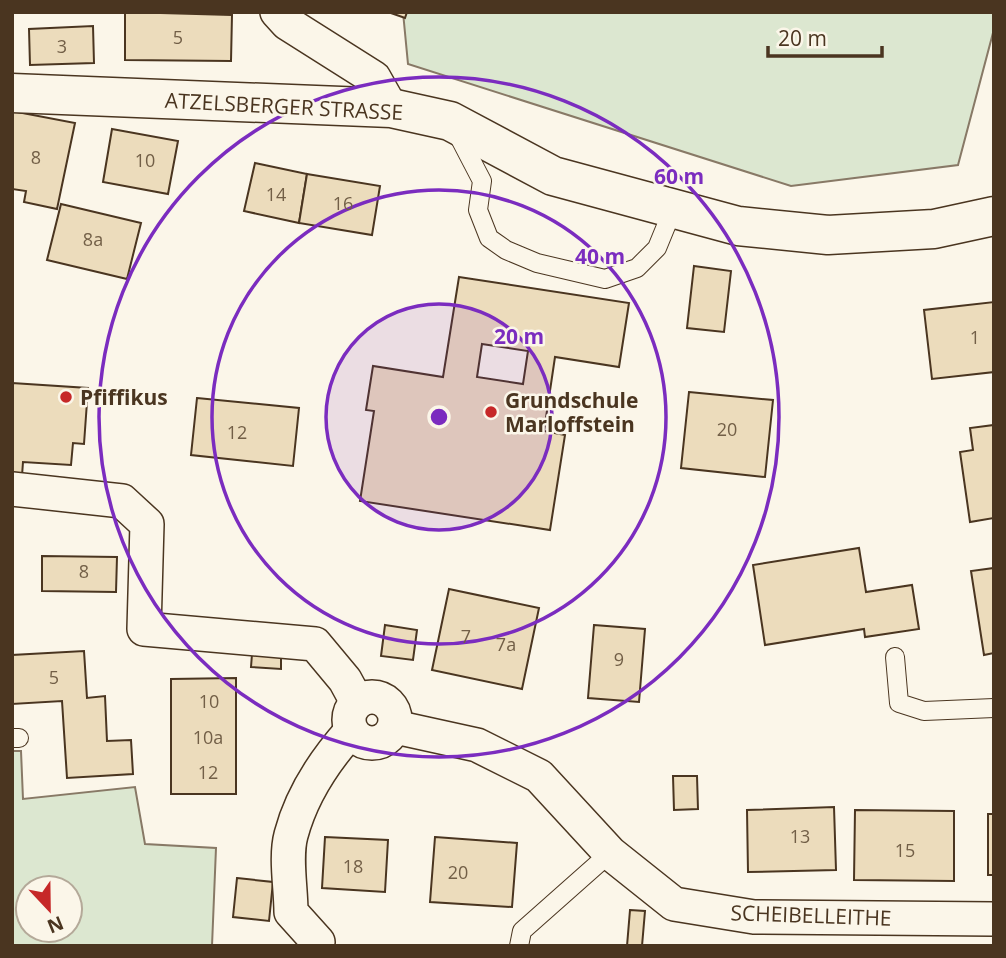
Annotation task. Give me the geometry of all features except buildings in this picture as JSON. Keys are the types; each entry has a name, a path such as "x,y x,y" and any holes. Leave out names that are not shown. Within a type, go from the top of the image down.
{"street":[{"path":"277,12 288,23 374,78 391,108"},
{"name":"ATZELSBERGER STRASSE","path":"12,93 391,108 450,121 553,176 738,226 828,235 933,229 994,216"},
{"path":"12,489 122,501 146,524 144,629 315,644 345,680 354,717 311,786 290,836 291,912 318,942"},
{"name":"SCHEIBELLEITHE","path":"354,717 362,741 374,744 382,741 395,727 477,745 539,776 610,853 674,904 754,917 994,919"}],"lane":[{"path":"450,121 482,181 478,210 489,238 506,250 537,263 605,279 637,268 657,248 673,209"},
{"path":"895,657 899,704 924,711 994,708"},
{"path":"519,946 522,931 610,853"}],"green space":[{"path":"403,12 994,12 994,29 958,165 791,186 408,64"},
{"path":"12,751 21,751 23,799 135,787 145,844 216,848 212,946 12,946"}],"place":[{"name":"Pfiffikus","path":"66,397"},
{"name":"Grundschule Marloffstein","path":"491,412"}]}
